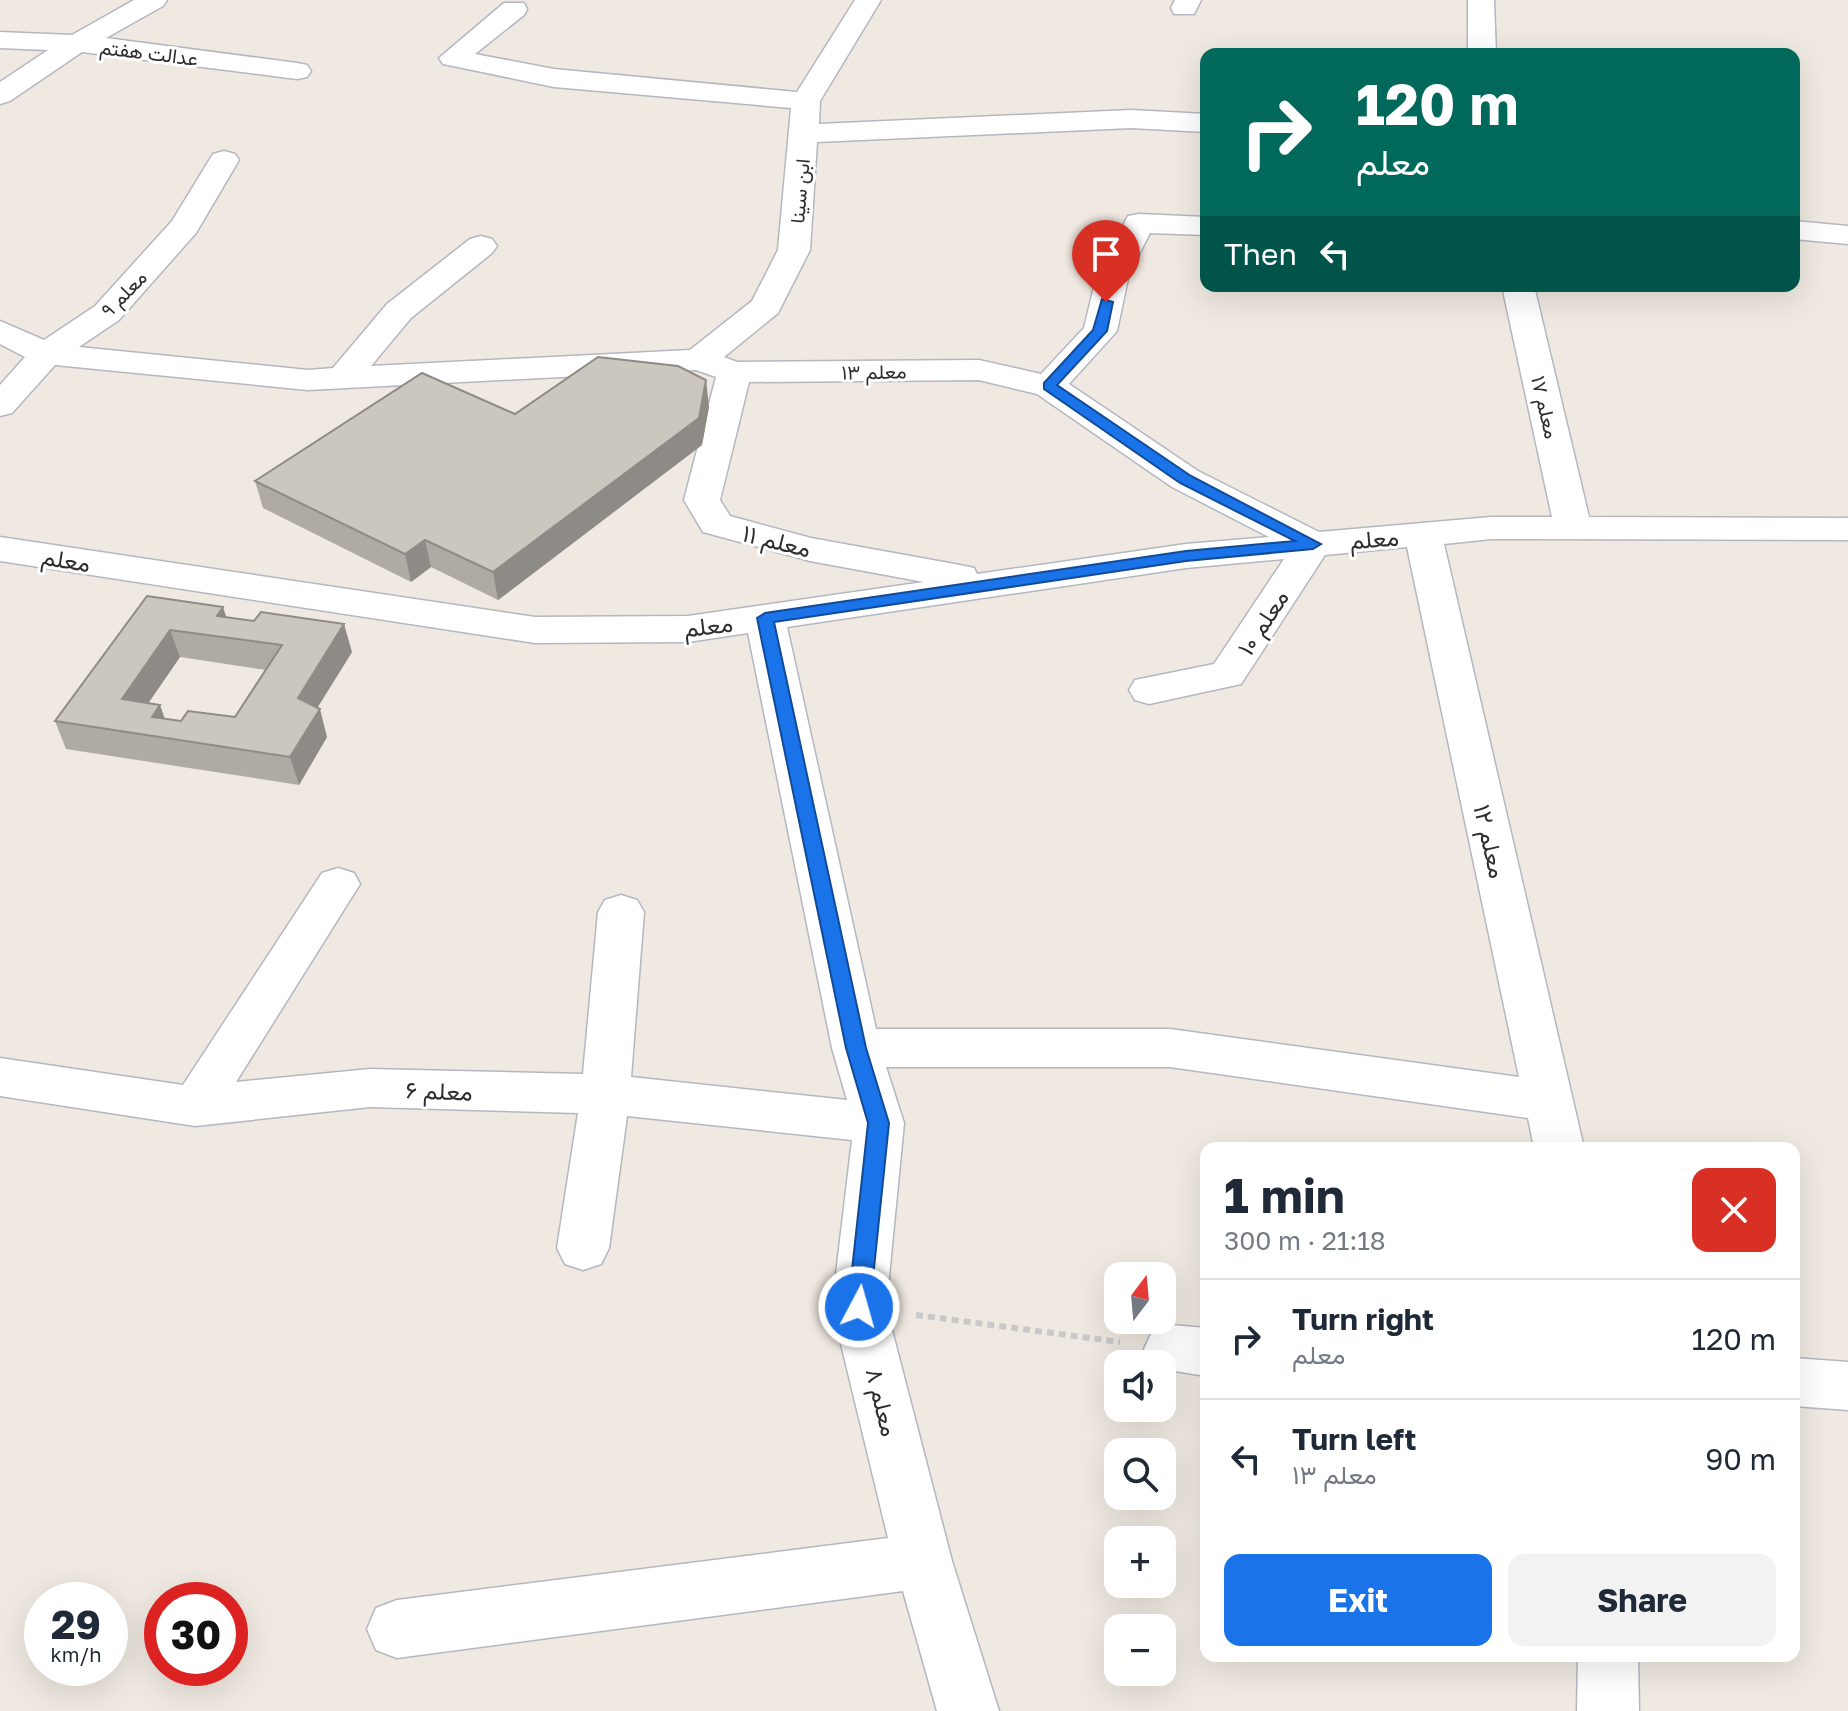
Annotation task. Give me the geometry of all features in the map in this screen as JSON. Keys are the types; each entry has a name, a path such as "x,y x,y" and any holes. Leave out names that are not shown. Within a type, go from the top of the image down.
{"street":[{"path":"0,95 77,43 154,0"},
{"name":"ابن سینا","path":"699,360 766,306 794,250 806,101 868,0"},
{"path":"1474,2 1481,48"},
{"path":"514,9 453,58 554,78 806,101"},
{"name":"عدالت هفتم","path":"0,40 77,43 297,71"},
{"path":"804,134 1131,119 1200,123"},
{"name":"معلم ۹","path":"0,406 46,354 107,313 185,226 224,160"},
{"path":"1049,386 1100,331 1113,274 1139,223 1200,226"},
{"path":"1800,231 1848,235"},
{"path":"343,378 399,311 481,246"},
{"name":"معلم ۱۷","path":"1519,292 1573,528"},
{"path":"0,331 46,354 308,380 699,360"},
{"name":"معلم ۱۳","path":"699,360 734,372 979,370 1049,386 1185,479 1313,544"},
{"name":"معلم ۱۱","path":"734,372 702,500 716,524 810,549 995,584"},
{"name":"معلم","path":"0,549 535,630 688,629 1186,556 1491,528 1848,529"},
{"name":"معلم ۱۲","path":"1423,534 1558,1142"},
{"name":"معلم ۱۰","path":"1149,690 1227,675 1313,544"},
{"name":"معلم ۸","path":"765,618 856,1048 879,1123 859,1307 923,1561 968,1711"},
{"path":"195,1106 338,884"},
{"path":"583,1248 605,1094 621,912"},
{"path":"856,1048 1170,1048 1549,1101"},
{"name":"معلم ۶","path":"0,1077 195,1106 370,1088 605,1094 879,1123"},
{"path":"1800,1382 1848,1386"},
{"path":"397,1629 923,1561"},
{"path":"1608,1662 1608,1711"}],"path":[{"path":"859,1307 1188,1350"}],"building":[{"path":"598,357 678,366 706,380 699,418 493,572 425,540 405,554 255,481 422,373 515,414"},
{"path":"147,596 223,607 217,616 254,621 261,612 344,624 298,698 320,709 290,757 55,721","holes":["170,630 282,645 235,717 188,711 181,721 152,717 160,705 122,699"]}],"route":[{"path":"859,1307 879,1123 856,1048 765,618 1186,556 1313,544 1185,479 1049,386 1100,331 1106,302"}]}
